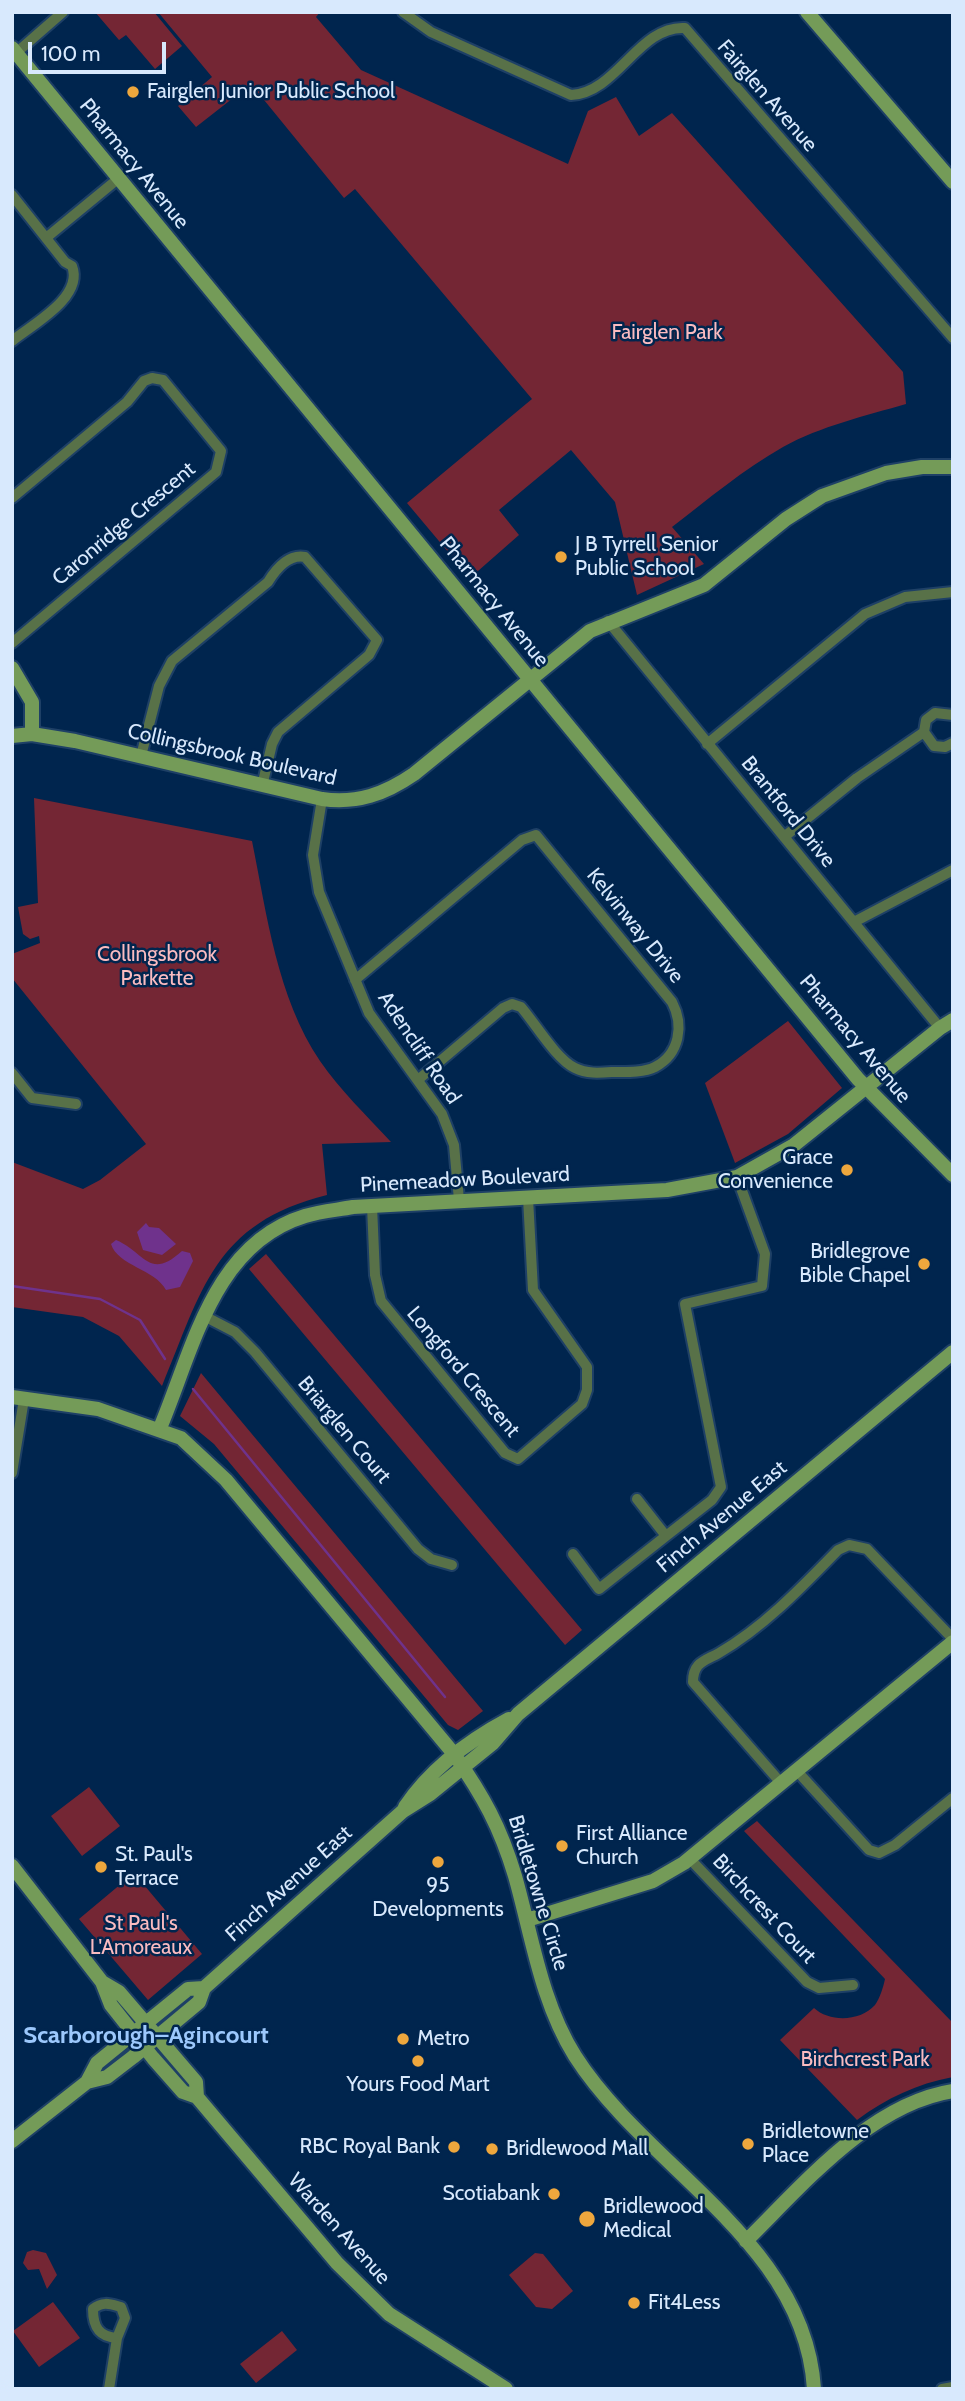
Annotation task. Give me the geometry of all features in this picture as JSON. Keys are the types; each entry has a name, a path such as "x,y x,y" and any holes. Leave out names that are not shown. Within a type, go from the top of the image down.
{"street":[{"path":"14,50 63,12"},
{"name":"Fairglen Avenue","path":"403,12 431,32 571,95 590,92 666,28 685,28 953,338"},
{"path":"807,12 953,181"},
{"name":"Pharmacy Avenue","path":"14,50 866,1088 953,1175"},
{"path":"46,238 119,178"},
{"path":"12,195 19,208 65,262 72,266 73,287 12,341"},
{"name":"Caronridge Crescent","path":"12,498 127,402 144,381 152,378 163,380 221,451 216,472 12,643"},
{"name":"Collingsbrook Boulevard","path":"12,736 32,734 141,756 321,799 356,800 393,787 583,635 608,621 704,585 786,519 822,496 886,473 922,467 953,467"},
{"path":"141,756 159,686 172,661 268,582 281,566 300,556 320,572 377,640 369,655 278,732 272,744 262,786"},
{"path":"707,744 865,614 905,597 953,592"},
{"name":"Brantford Drive","path":"608,621 854,922 946,1024"},
{"path":"12,668 32,702 32,734"},
{"path":"953,715 935,713 926,720 924,732 934,746 945,747 953,743"},
{"path":"784,837 858,778 924,732"},
{"name":"Adencliff Road","path":"321,799 313,855 316,883 369,1013 442,1114 454,1145 459,1200"},
{"name":"Kelvinway Drive","path":"355,980 522,840 536,835 672,1002 678,1013 680,1029 676,1045 655,1067 634,1072 590,1073 566,1062 521,1007 512,1004 503,1008 419,1079"},
{"path":"854,922 953,870"},
{"name":"Pinemeadow Boulevard","path":"160,1428 206,1317 229,1270 261,1238 304,1216 372,1206 675,1189 737,1177 782,1154 946,1024"},
{"path":"12,1073 32,1098 76,1104"},
{"path":"573,1554 599,1590 712,1500 721,1487 685,1304 762,1286 765,1254 737,1177"},
{"name":"Longford Crescent","path":"372,1206 375,1275 385,1309 505,1454 518,1459 582,1404 588,1376 587,1367 533,1290 528,1198"},
{"name":"Briarglen Court","path":"206,1317 235,1332 255,1352 418,1549 431,1559 452,1565"},
{"name":"Finch Avenue East","path":"403,1811 416,1790 454,1754 519,1714 953,1352"},
{"path":"12,1473 18,1398"},
{"name":"Bridletowne Circle","path":"18,1398 98,1409 160,1428 181,1438 226,1480 454,1754 485,1798 498,1826 551,2007 574,2054 599,2088 746,2241 774,2276 806,2340 814,2389"},
{"path":"637,1499 666,1536"},
{"path":"527,1920 653,1881 690,1859 953,1641 867,1549 849,1545 838,1550 798,1591 759,1624 716,1654 701,1660 695,1670 694,1682 781,1783"},
{"name":"Finch Avenue East","path":"87,2082 107,2077 199,2002 204,1988 403,1811 464,1768 493,1743 519,1714"},
{"path":"797,1771 869,1850 879,1853 895,1845 953,1798"},
{"name":"Birchcrest Court","path":"690,1859 807,1982 819,1988 853,1986"},
{"name":"Warden Avenue","path":"12,1866 102,1982 118,1992 140,2029 145,2047 183,2092 197,2097 337,2263 389,2314 506,2389"},
{"name":"Finch Avenue East","path":"12,2141 87,2082 97,2063 188,1989 204,1988"},
{"name":"Warden Avenue","path":"140,2029 157,2037 196,2081 197,2097"},
{"path":"746,2241 871,2124 913,2101 953,2091"},
{"path":"109,2389 117,2338"},
{"path":"942,2389 953,2388"}],"green space":[{"path":"95,12 154,12 182,46 155,69 126,35 119,40"},
{"name":"Fairglen Park","path":"158,12 320,12 316,17 361,70 568,164 588,111 616,97 639,136 672,113 903,372 906,404 812,433 783,447 740,475 672,527 704,564 637,595 615,502 571,450 499,510 519,535 470,578 407,503 532,399 355,189 344,198 251,84 196,127 178,106 212,77"},
{"name":"Collingsbrook Parkette","path":"34,798 252,841 276,955 293,1010 305,1036 336,1082 391,1142 322,1144 327,1195 289,1207 259,1223 236,1242 217,1265 202,1291 162,1386 119,1336 83,1317 12,1307 12,1162 83,1189 100,1180 146,1144 12,978 12,954 40,943 39,936 30,939 23,934 18,907 38,903"},
{"path":"788,1021 842,1088 788,1134 735,1163 705,1083"},
{"path":"266,1254 582,1630 565,1645 249,1269"},
{"path":"201,1373 483,1711 458,1730 448,1725 214,1444 180,1416"},
{"path":"89,1787 120,1826 82,1856 51,1816"},
{"name":"Birchcrest Park","path":"757,1821 953,2023 953,2077 902,2093 857,2120 780,2040 814,2008 836,2018 853,2017 869,2011 878,1999 885,1979 744,1831"},
{"name":"St Paul's L'Amoreaux","path":"134,1873 202,1954 148,2000 79,1919"},
{"path":"33,2250 46,2253 57,2275 47,2289 39,2269 28,2270 23,2263 27,2252"},
{"path":"535,2253 543,2254 573,2291 552,2309 536,2307 509,2275"},
{"path":"53,2302 80,2338 39,2367 13,2331"},
{"path":"282,2331 297,2350 256,2383 240,2364"}],"shaded area":[{"path":"146,1223 149,1227 159,1228 176,1244 162,1255 143,1250 137,1232"},
{"path":"116,1240 154,1264 171,1260 182,1251 190,1253 193,1261 180,1287 166,1290 154,1277 121,1258 111,1244"}],"waterway":[{"path":"12,1286 100,1299 140,1320 165,1359"},
{"path":"193,1389 445,1697"}],"place":[{"name":"Fairglen Junior Public School","path":"133,92"},
{"name":"J B Tyrrell Senior Public School","path":"561,557"},
{"name":"Grace Convenience","path":"847,1170"},
{"name":"Bridlegrove Bible Chapel","path":"924,1264"},
{"name":"First Alliance Church","path":"562,1846"},
{"name":"95 Developments","path":"438,1862"},
{"name":"St. Paul's Terrace","path":"101,1867"},
{"name":"Metro","path":"403,2039"},
{"name":"Yours Food Mart","path":"418,2061"},
{"name":"Bridletowne Place","path":"748,2144"},
{"name":"RBC Royal Bank","path":"454,2147"},
{"name":"Bridlewood Mall","path":"492,2149"},
{"name":"Scotiabank","path":"554,2194"},
{"name":"Bridlewood Medical","path":"587,2219"},
{"name":"Fit4Less","path":"634,2303"}],"district":[{"name":"Scarborough–Agincourt","path":"146,2036"}]}
